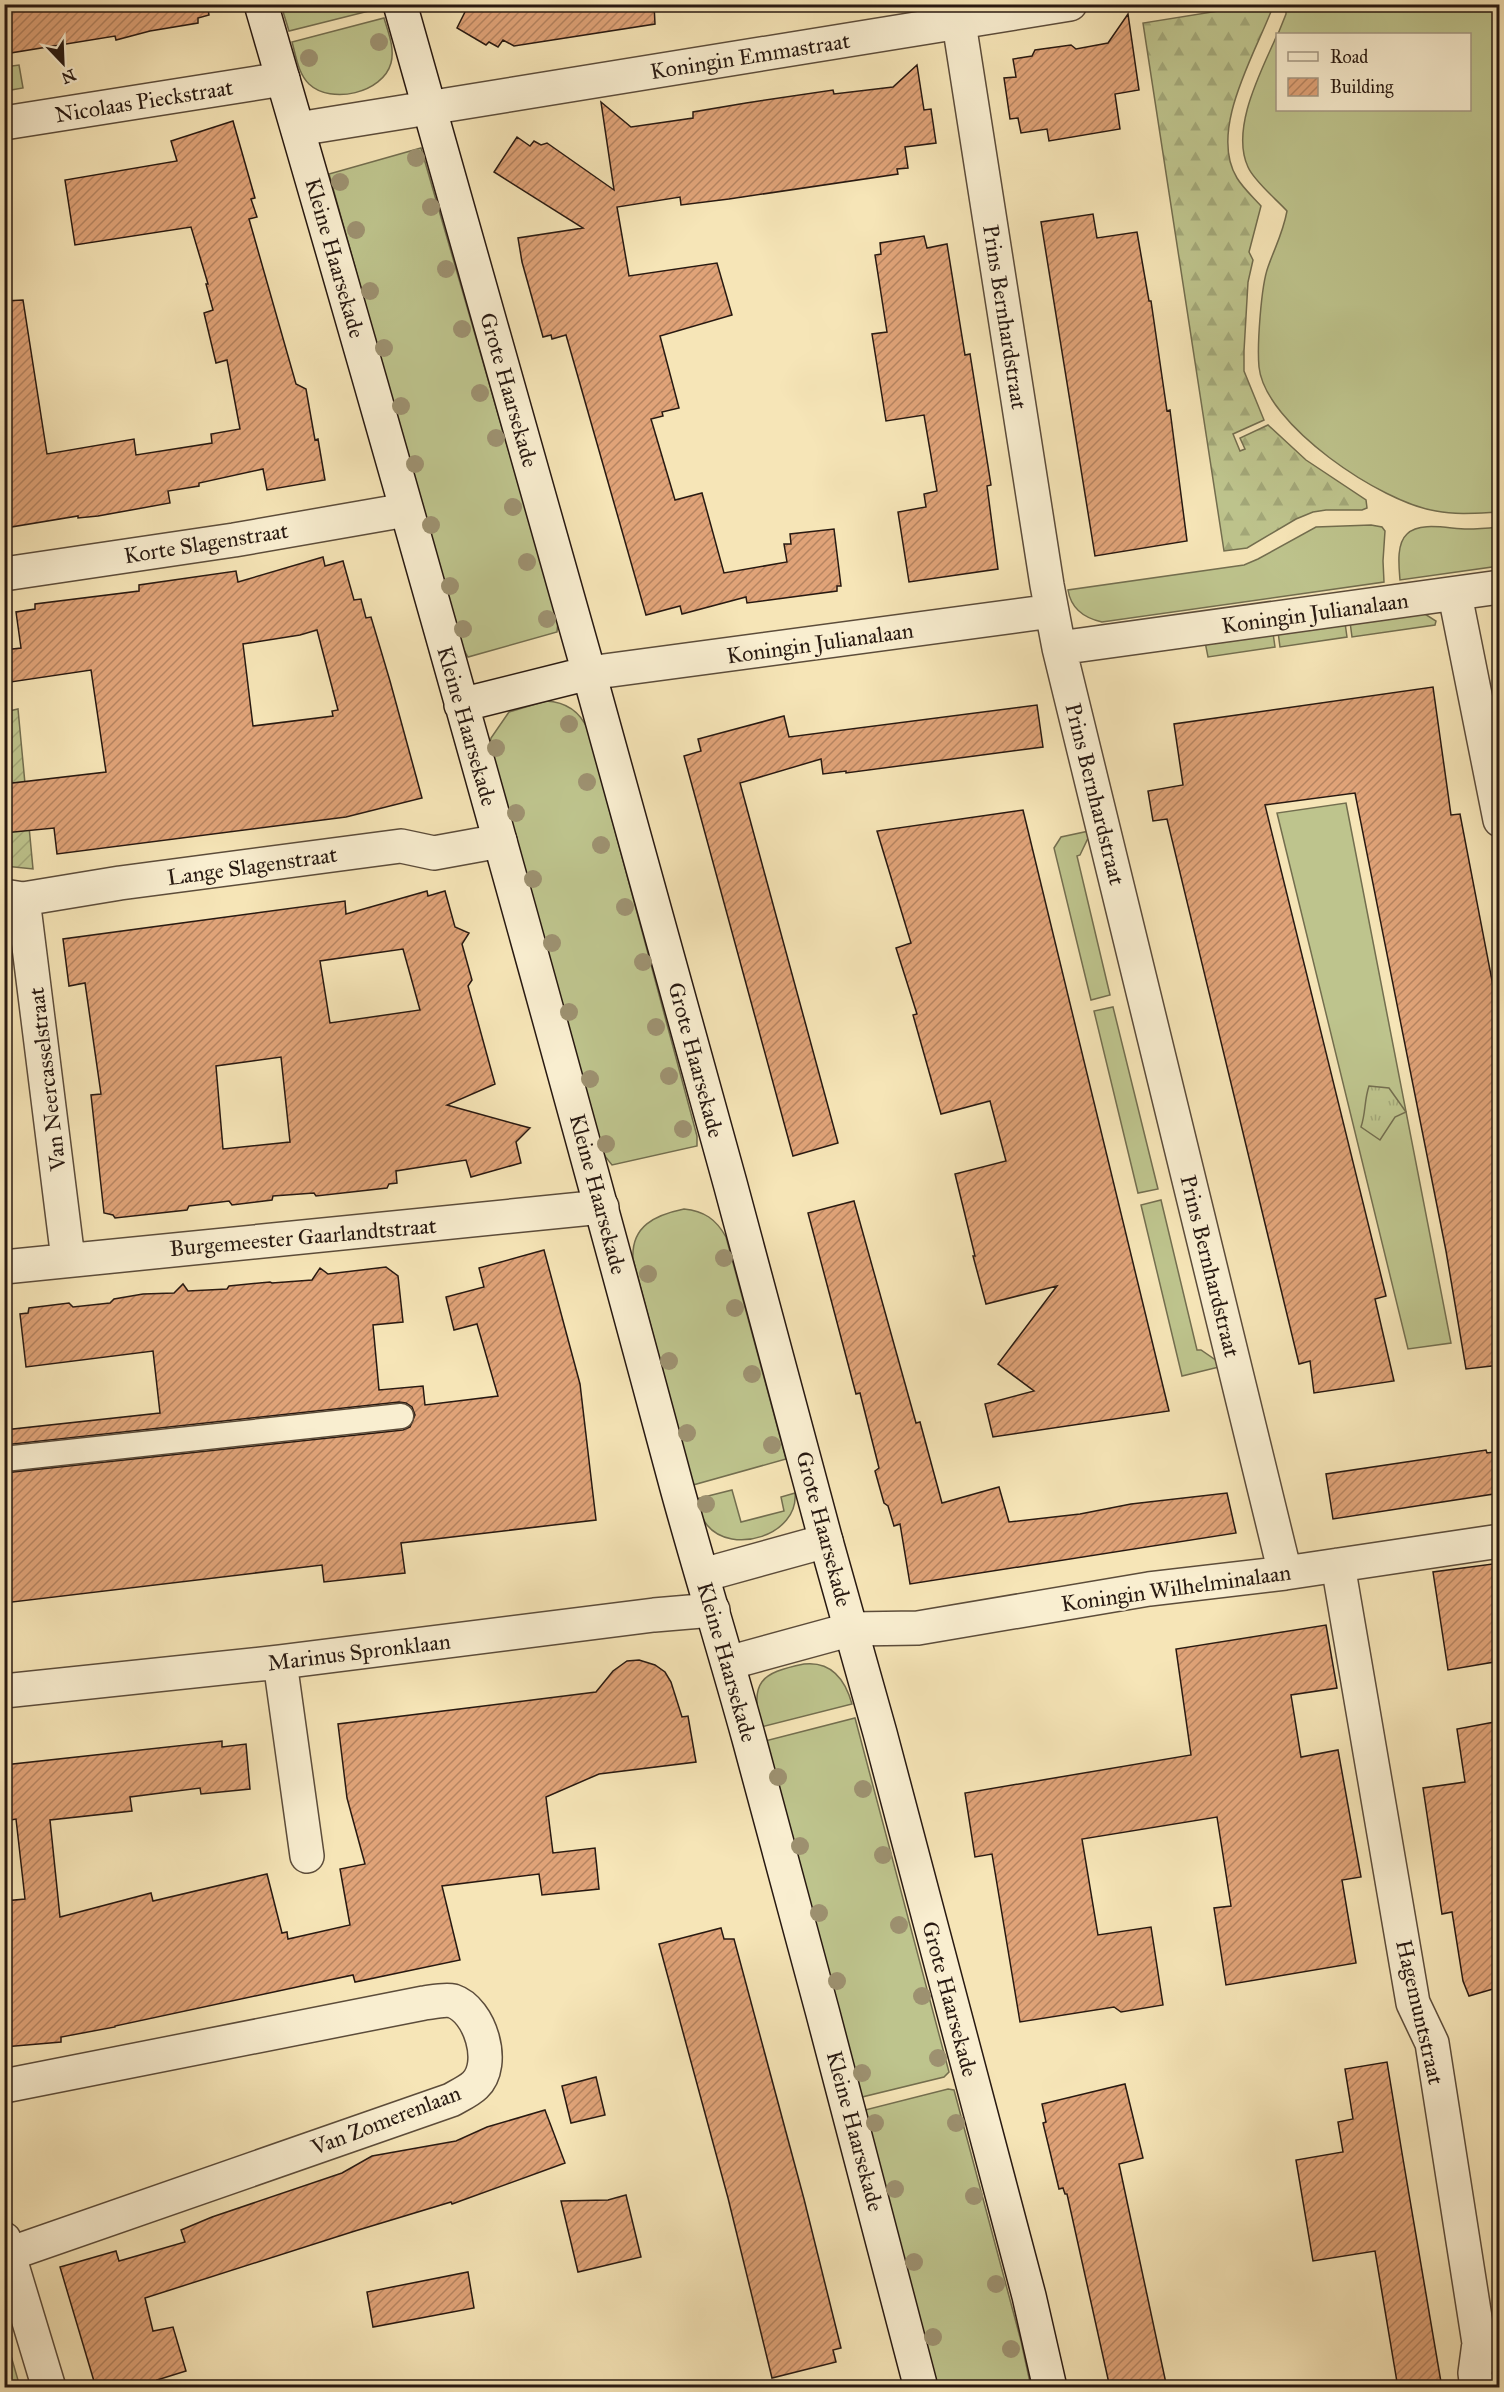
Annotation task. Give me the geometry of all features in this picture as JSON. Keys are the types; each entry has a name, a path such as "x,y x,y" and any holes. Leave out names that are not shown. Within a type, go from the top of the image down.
{"street":[{"name":"Kleine Haarsekade","path":"261,4 462,705 602,1207 679,1495 728,1663 849,2107 921,2388"},
{"name":"Grote Haarsekade","path":"400,4 589,673 733,1194 825,1541 852,1629 1026,2284 1050,2388"},
{"name":"Koningin Emmastraat","path":"429,107 957,14 1070,4"},
{"name":"Prins Bernhardstraat","path":"957,14 1059,648 1286,1573"},
{"name":"Nicolaas Pieckstraat","path":"4,123 283,79"},
{"path":"298,129 429,107"},
{"name":"Korte Slagenstraat","path":"4,574 234,540 406,510"},
{"name":"Koningin Julianalaan","path":"1059,648 1500,587"},
{"path":"1455,595 1500,820"},
{"name":"Koningin Julianalaan","path":"589,673 1052,611"},
{"path":"462,705 589,673"},
{"name":"Lange Slagenstraat","path":"14,897 400,846 434,853 500,841"},
{"name":"Van Neercasselstraat","path":"14,897 69,1259"},
{"name":"Burgemeester Gaarlandtstraat","path":"4,1267 602,1207"},
{"path":"703,1575 825,1541"},
{"name":"Koningin Wilhelminalaan","path":"728,1663 852,1629 918,1628 1149,1589 1286,1573 1500,1541"},
{"name":"Hagemuntstraat","path":"1338,1565 1413,2003 1432,2043 1479,2343 1475,2373 1477,2388"},
{"name":"Marinus Spronklaan","path":"4,1691 280,1662 654,1615 713,1610"},
{"path":"280,1662 308,1856"},
{"name":"Van Zomerenlaan","path":"4,2086 424,2003 452,2001 470,2013 482,2036 486,2065 476,2085 451,2100 7,2247 49,2388"}],"lane":[{"path":"4,1459 401,1416"}],"green space":[{"path":"380,4 381,8 289,31 281,5"},
{"path":"1262,4 1271,5 1272,9 1237,93 1228,138 1229,159 1237,178 1261,206 1249,252 1253,260 1248,282 1244,371 1264,420 1233,434 1240,451 1245,449 1240,438 1268,425 1306,460 1366,500 1367,508 1313,512 1296,519 1247,548 1224,551 1143,23"},
{"path":"1286,5 1497,5 1500,21 1499,512 1436,511 1413,505 1386,493 1330,458 1303,436 1282,413 1266,390 1259,367 1262,301 1268,267 1287,211 1260,184 1248,167 1243,152 1243,135 1245,117 1256,82 1276,37 1276,111 1471,111 1471,33 1278,33 1286,14"},
{"path":"384,18 392,57 386,73 378,82 355,93 330,94 319,90 305,80 292,42"},
{"path":"19,65 23,88 5,91 5,67"},
{"path":"421,148 558,621 557,632 468,657 460,643 329,174"},
{"path":"1371,525 1382,527 1385,531 1384,582 1102,622 1079,612 1068,590 1244,565 1316,527"},
{"path":"1427,527 1467,529 1499,527 1499,566 1400,580 1401,544 1407,534 1413,530"},
{"path":"1417,613 1425,614 1436,621 1435,625 1352,637 1350,622"},
{"path":"1345,623 1347,637 1280,647 1278,632"},
{"path":"1273,633 1275,647 1208,657 1205,642"},
{"path":"4,682 9,711 18,709 33,869 5,866"},
{"path":"546,701 560,703 572,709 585,723 588,730 697,1136 697,1146 612,1165 604,1155 490,744 491,738 509,712"},
{"path":"1346,803 1451,1343 1408,1349 1277,813"},
{"path":"1089,831 1080,855 1077,856 1110,995 1091,1000 1054,848 1061,837"},
{"path":"1113,1007 1158,1189 1138,1193 1094,1011"},
{"path":"1369,1086 1389,1088 1406,1112 1395,1117 1380,1140 1361,1127"},
{"path":"1161,1200 1197,1350 1201,1350 1217,1361 1219,1367 1182,1376 1141,1205"},
{"path":"684,1209 709,1217 726,1237 786,1459 693,1485 633,1259 636,1238 647,1224 664,1215"},
{"path":"732,1490 741,1522 784,1511 781,1497 795,1493 793,1508 776,1530 747,1540 732,1539 718,1534 707,1525 696,1499"},
{"path":"804,1664 822,1665 836,1673 852,1704 761,1727 757,1699 762,1682 777,1671"},
{"path":"855,1718 949,2072 944,2077 862,2097 765,1741"},
{"path":"948,2089 954,2090 1021,2341 1031,2387 938,2387 865,2110"},
{"path":"5,2335 20,2387 5,2387"}],"building":[{"path":"4,4 207,4 209,15 198,18 198,23 150,31 116,40 115,36 4,54"},
{"path":"469,4 654,4 655,24 514,46 503,40 498,47 489,42 486,45 457,28"},
{"path":"1128,14 1139,90 1115,94 1120,129 1049,141 1047,129 1021,133 1018,118 1010,119 1004,78 1016,77 1013,59 1032,56 1035,50 1071,45 1076,49 1108,43"},
{"path":"917,65 924,110 931,109 936,143 905,147 908,168 897,169 898,174 681,205 680,197 617,207 629,276 717,263 732,315 660,336 679,408 662,412 663,416 651,419 675,500 702,493 724,573 787,562 784,544 791,544 790,534 834,529 841,586 837,586 837,591 747,603 746,597 682,614 680,606 646,615 566,335 552,339 551,335 543,337 522,262 518,238 583,228 494,172 517,137 530,146 534,141 541,145 547,143 614,190 601,102 631,127 693,118 693,112 746,103 833,90 834,94 893,87"},
{"path":"233,121 255,198 251,199 257,217 249,219 296,384 306,389 325,480 267,490 263,469 199,483 199,486 168,491 170,503 98,516 78,518 78,516 5,528 4,301 23,300 47,454 134,439 136,455 212,443 211,434 240,429 227,360 216,363 204,313 213,310 206,284 208,284 191,227 75,245 65,180 177,161 171,141"},
{"path":"1093,214 1097,238 1137,232 1149,301 1151,301 1167,411 1170,410 1187,541 1095,556 1041,222"},
{"path":"924,236 927,248 947,244 965,355 970,354 991,485 987,486 998,569 909,582 898,512 926,507 924,494 937,491 924,415 886,421 872,334 887,332 875,255 881,254 880,243"},
{"path":"323,557 325,566 343,561 354,600 361,599 366,618 371,617 422,798 346,817 57,854 54,828 4,833 4,784 106,772 91,670 4,683 4,650 21,648 16,612 35,609 35,604 139,591 139,585 236,571 238,582","holes":["317,630 338,710 332,711 333,716 253,726 243,644"]},
{"path":"1433,687 1451,815 1460,814 1500,1022 1500,1365 1466,1369 1446,1251 1355,793 1265,805 1386,1296 1375,1299 1394,1381 1314,1393 1310,1361 1299,1364 1167,819 1153,821 1148,791 1183,785 1174,724"},
{"path":"1037,705 1043,747 846,773 846,771 823,774 821,759 740,783 838,1143 793,1156 684,756 701,751 698,739 784,716 789,737"},
{"path":"1023,810 1169,1411 993,1437 985,1404 1034,1391 998,1364 1057,1286 986,1304 955,1174 1006,1161 990,1101 941,1114 913,1015 917,1014 896,948 911,943 877,831"},
{"path":"427,891 428,896 445,891 455,927 469,933 462,944 472,980 468,986 495,1084 447,1105 530,1128 516,1142 521,1163 471,1177 466,1160 396,1171 397,1183 389,1184 387,1188 316,1196 314,1193 273,1196 272,1200 232,1205 229,1201 189,1206 187,1210 115,1218 113,1215 104,1213 91,1095 101,1094 85,983 69,986 63,939 345,901 346,914","holes":["403,949 420,1010 330,1023 320,961","281,1057 290,1142 223,1149 216,1066"]},
{"path":"854,1201 916,1423 920,1422 942,1503 999,1487 1009,1522 1227,1493 1236,1533 910,1584 900,1524 894,1526 888,1506 884,1503 875,1471 879,1468 860,1393 856,1394 808,1213"},
{"path":"544,1250 580,1384 596,1520 401,1543 405,1573 324,1582 322,1565 4,1603 4,1473 403,1430 410,1427 415,1415 412,1407 399,1402 4,1445 4,1430 160,1413 153,1351 26,1367 20,1314 28,1313 29,1308 69,1303 73,1307 110,1303 114,1299 143,1294 174,1293 183,1284 188,1291 312,1280 320,1268 328,1274 386,1267 398,1276 403,1322 373,1325 379,1390 423,1386 425,1405 498,1396 477,1324 454,1330 446,1297 484,1287 479,1268"},
{"path":"1486,1450 1487,1453 1500,1451 1500,1493 1333,1519 1326,1474"},
{"path":"1500,1563 1500,1661 1448,1670 1433,1572"},
{"path":"1326,1625 1337,1688 1291,1695 1301,1757 1338,1750 1361,1877 1342,1880 1356,1963 1226,1985 1214,1908 1231,1906 1217,1817 1082,1839 1098,1935 1151,1927 1163,2005 1121,2012 1114,2007 1020,2022 992,1854 975,1857 965,1793 1191,1755 1176,1649"},
{"path":"639,1660 655,1665 665,1672 671,1682 682,1717 688,1716 696,1762 599,1774 546,1797 553,1853 595,1848 599,1889 542,1895 539,1874 442,1886 460,1960 355,1982 353,1975 61,2037 61,2042 4,2047 4,1901 25,1899 16,1819 4,1821 4,1765 222,1741 222,1747 246,1744 250,1789 201,1794 200,1788 130,1797 132,1811 50,1820 60,1917 151,1893 153,1901 267,1874 282,1933 287,1932 288,1939 350,1925 340,1869 365,1864 347,1798 338,1724 596,1692 613,1671 627,1661"},
{"path":"1500,1721 1500,1987 1469,1996 1463,1981 1452,1912 1442,1914 1423,1788 1465,1782 1457,1729"},
{"path":"721,1928 724,1939 734,1939 804,2199 841,2348 833,2350 836,2362 772,2378 728,2198 659,1944"},
{"path":"1387,2062 1442,2388 1398,2388 1375,2251 1313,2261 1296,2160 1343,2152 1338,2122 1353,2119 1345,2069"},
{"path":"596,2077 605,2115 571,2123 562,2086"},
{"path":"1125,2084 1143,2158 1119,2164 1167,2388 1110,2388 1067,2194 1063,2188 1059,2189 1043,2123 1046,2122 1042,2104"},
{"path":"545,2110 565,2163 452,2204 451,2202 355,2231 145,2298 153,2331 173,2327 186,2371 157,2380 160,2388 96,2388 60,2267 116,2251 119,2261 185,2242 181,2230 212,2217 342,2173 372,2156 456,2141 487,2127"},
{"path":"626,2195 641,2257 578,2272 561,2201 608,2200"},
{"path":"468,2272 474,2308 373,2327 367,2292"}]}
